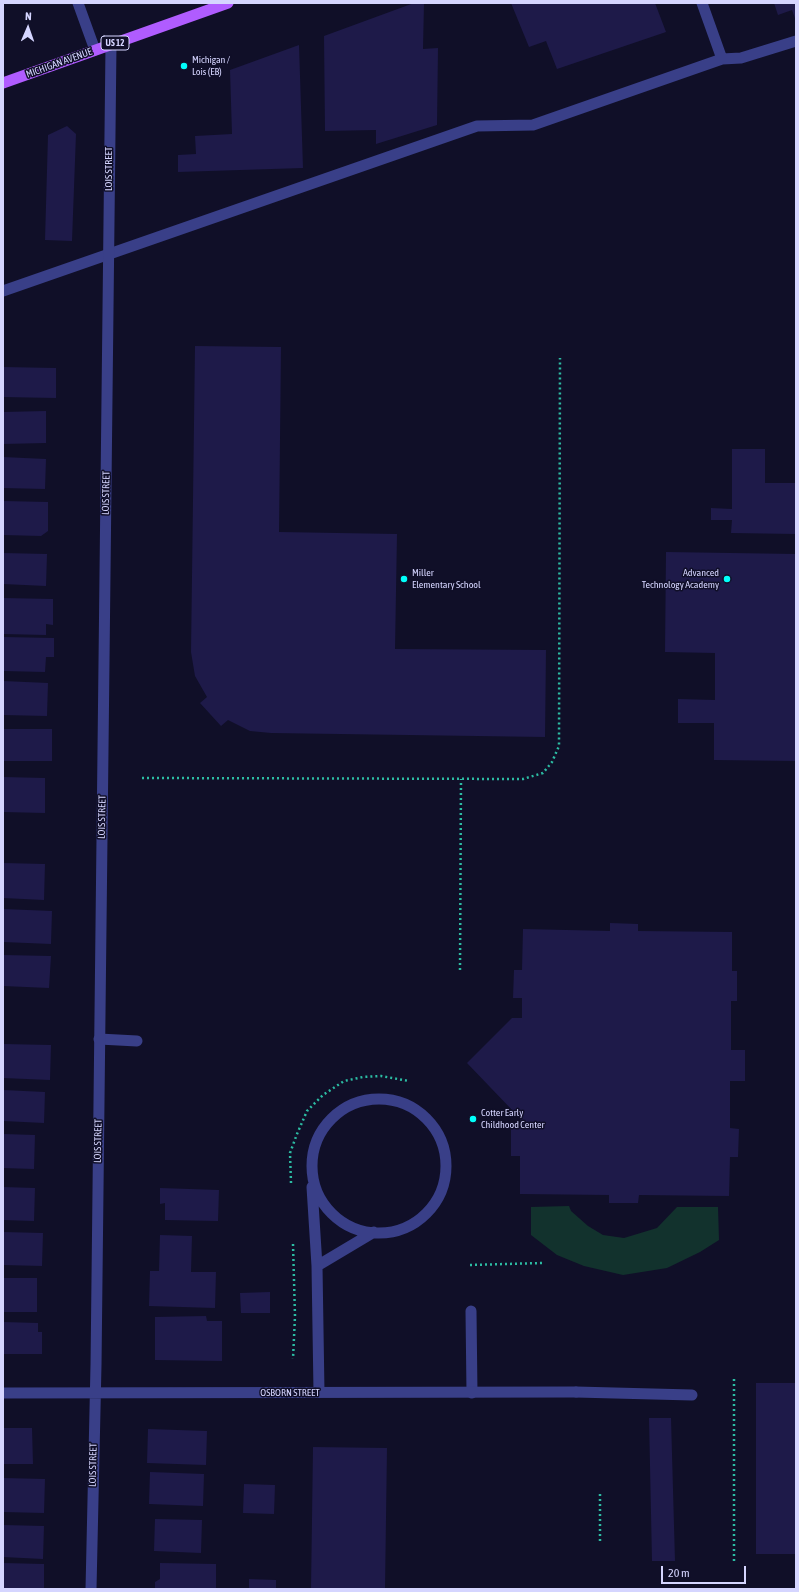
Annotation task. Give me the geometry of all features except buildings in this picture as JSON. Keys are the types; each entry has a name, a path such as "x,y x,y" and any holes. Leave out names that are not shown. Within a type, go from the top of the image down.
{"main road":[{"name":"MICHIGAN AVENUE","path":"3,83 228,3"}],"street":[{"path":"78,3 95,50"},
{"path":"702,3 722,59"},
{"path":"3,291 477,126 533,124 722,59 740,58 796,41"},
{"name":"LOIS STREET","path":"91,1589 95,1393 111,45"},
{"path":"99,1039 137,1041"},
{"path":"311,1169 316,1191 327,1210 344,1224 365,1232 387,1233 408,1226 426,1213 439,1195 446,1174 445,1152 436,1131 422,1114 402,1103 380,1099 359,1102 339,1112 323,1128 314,1148 311,1169 317,1266 319,1392"},
{"path":"317,1266 374,1232"},
{"path":"471,1311 472,1393"},
{"name":"OSBORN STREET","path":"3,1393 576,1392 692,1395"}],"path":[{"path":"142,778 524,779 543,773 552,762 559,746 560,358"},
{"path":"460,970 461,779"},
{"path":"470,1265 542,1263"},
{"path":"734,1378 734,1561"},
{"path":"600,1492 600,1541"}],"green space":[{"path":"569,1206 571,1211 588,1226 603,1235 624,1238 657,1228 677,1207 718,1207 719,1240 700,1252 667,1268 623,1275 584,1266 557,1255 531,1235 531,1207"}],"place":[{"name":"Michigan / Lois (EB)","path":"184,66"},
{"name":"Miller Elementary School","path":"404,579"},
{"name":"Advanced Technology Academy","path":"727,579"},
{"name":"Cotter Early Childhood Center","path":"473,1119"}]}
